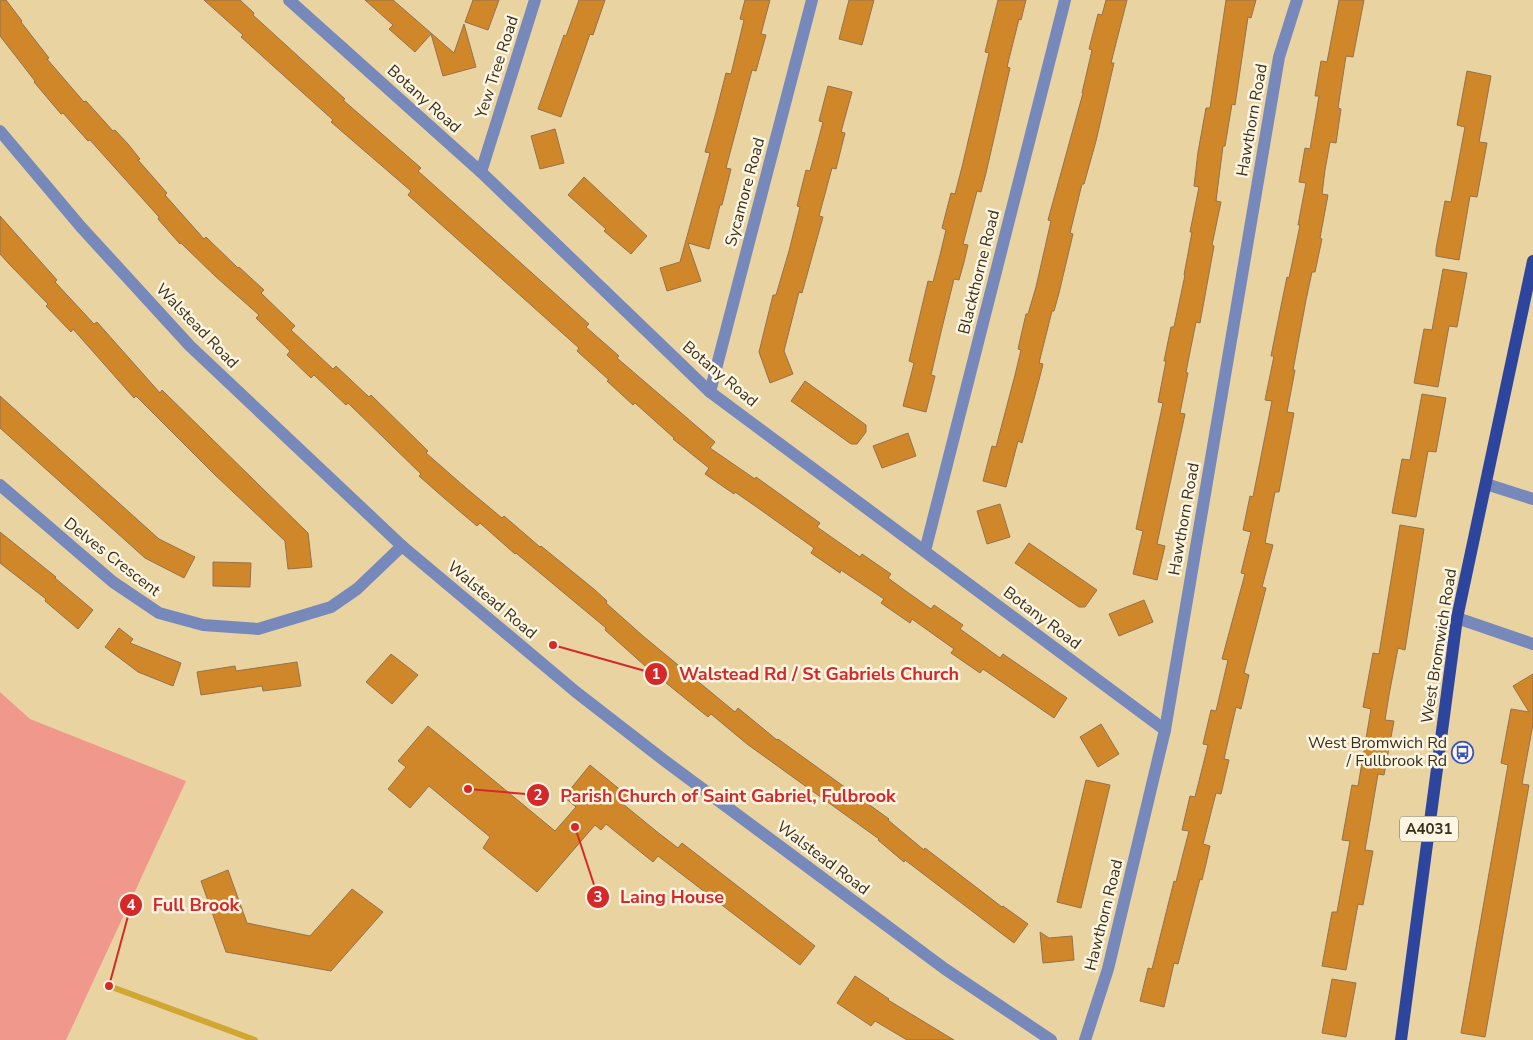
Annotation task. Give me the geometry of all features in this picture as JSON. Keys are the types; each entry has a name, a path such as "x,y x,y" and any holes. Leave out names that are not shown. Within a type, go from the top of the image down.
{"main road":[{"name":"West Bromwich Road","path":"1401,1040 1457,618 1533,261"}],"street":[{"name":"Botany Road","path":"290,0 480,172 710,392 1166,730"},
{"name":"Yew Tree Road","path":"480,172 535,0"},
{"name":"Sycamore Road","path":"710,392 812,0"},
{"name":"Blackthorne Road","path":"926,551 1065,0"},
{"name":"Hawthorn Road","path":"1085,1040 1108,969 1166,730 1279,57 1297,0"},
{"name":"Walstead Road","path":"0,131 81,227 190,346 402,546 576,692 665,761 946,969 1051,1040"},
{"path":"1486,484 1533,498"},
{"name":"Delves Crescent","path":"0,486 113,582 159,613 203,625 258,629 330,607 357,588 402,546"},
{"path":"1457,618 1533,644"}],"shaded area":[{"path":"0,692 30,719 186,781 66,1040 0,1040"}],"building":[{"path":"0,0 6,0 49,58 47,59 84,102 86,101 113,131 115,130 128,144 140,159 138,160 167,193 165,195 204,239 206,237 264,290 261,293 295,326 291,330 333,369 336,366 369,397 371,395 428,451 426,453 466,488 502,518 504,516 595,590 607,601 606,603 643,636 735,712 738,708 777,740 889,819 924,850 925,848 1002,907 1028,924 1014,943 905,860 904,862 879,839 747,744 711,714 708,717 644,665 605,630 606,628 480,523 477,526 444,498 419,476 421,474 348,403 346,405 314,375 311,378 287,355 290,351 256,318 259,315 180,244 158,219 159,217 90,140 88,141 63,113 61,114 34,82 0,36"},
{"path":"204,0 240,0 254,13 253,15 345,99 343,100 421,168 418,171 589,324 586,327 619,356 617,358 715,442 710,448 755,479 756,477 820,523 817,527 860,557 862,554 891,574 888,578 931,609 934,605 963,625 960,629 1000,658 1003,654 1067,698 1054,718 983,669 980,673 951,653 954,649 912,619 910,623 881,603 884,599 841,570 840,573 811,553 814,548 735,492 734,494 705,474 709,468 607,381 609,380 577,351 579,348 408,195 411,191 331,122 333,120 241,37 243,35"},
{"path":"365,0 393,0 454,53 464,24 476,67 443,76 431,34 415,52 389,29 393,25"},
{"path":"473,0 499,0 488,30 465,22"},
{"path":"579,0 605,0 593,35 590,34 561,117 538,109 564,35 566,36"},
{"path":"745,0 770,0 761,34 766,35 756,71 752,70 726,168 731,169 722,205 720,205 709,249 688,243 701,281 667,291 660,268 680,262 710,153 705,152 726,73 731,74 744,20 740,19"},
{"path":"849,0 874,0 862,45 839,39"},
{"path":"998,0 1026,0 1021,20 1019,19 1007,67 1010,68 986,173 981,192 977,191 963,244 968,245 964,262 959,280 954,279 941,332 931,375 935,376 926,412 903,406 914,363 909,361 928,281 933,282 940,255 946,230 942,228 951,193 955,194 962,167 989,53 985,52"},
{"path":"1106,0 1127,0 1111,63 1114,63 1096,141 1084,184 1082,184 1070,233 1073,234 1059,293 1054,311 1052,311 1039,363 1043,364 1022,443 1018,441 1006,487 983,481 992,446 996,447 1015,375 1021,350 1018,349 1026,314 1028,314 1036,287 1051,221 1048,220 1083,93 1092,50 1089,49 1098,14 1102,15"},
{"path":"1226,0 1256,0 1251,18 1248,17 1235,105 1232,104 1225,146 1223,146 1216,201 1221,202 1212,245 1214,246 1200,323 1196,322 1186,372 1188,373 1180,413 1185,414 1157,544 1165,546 1157,580 1133,574 1143,531 1136,529 1163,403 1158,402 1166,361 1164,361 1171,327 1174,327 1185,275 1192,232 1190,232 1199,187 1194,186 1198,152 1206,108 1210,108"},
{"path":"1339,0 1364,0 1353,57 1346,56 1338,108 1341,109 1336,143 1330,142 1325,170 1322,194 1328,195 1320,238 1322,239 1315,272 1312,272 1293,370 1295,370 1287,412 1294,413 1279,492 1275,492 1265,543 1273,545 1262,587 1266,588 1244,673 1249,675 1241,709 1236,707 1224,759 1229,760 1221,794 1216,793 1203,844 1210,846 1206,864 1202,880 1200,879 1178,964 1174,963 1164,1007 1140,1001 1148,968 1152,969 1174,881 1176,882 1189,831 1182,830 1190,796 1195,797 1208,745 1203,744 1211,710 1216,711 1228,660 1222,659 1245,574 1241,573 1251,532 1243,530 1250,496 1253,497 1272,401 1265,400 1274,356 1271,356 1300,225 1298,225 1306,183 1299,182 1305,148 1310,149 1319,96 1315,96 1321,61 1327,62"},
{"path":"1467,71 1491,76 1479,142 1487,143 1477,197 1470,196 1459,260 1436,256 1436,249 1445,201 1451,202 1465,127 1457,125"},
{"path":"828,86 852,92 841,132 845,133 836,169 832,168 819,216 823,217 802,293 799,292 784,351 793,374 770,383 759,352 773,295 776,295 789,251 800,207 797,206 806,170 810,171 823,122 819,121"},
{"path":"555,129 564,163 540,169 531,136"},
{"path":"584,177 647,236 631,254 604,231 606,229 568,195"},
{"path":"0,216 57,280 55,282 94,324 97,322 160,393 162,390 308,533 312,567 288,569 285,541 214,474 136,396 134,398 73,329 71,332 46,306 48,304 0,254"},
{"path":"1443,269 1467,273 1457,327 1449,326 1438,387 1414,383 1424,329 1432,330"},
{"path":"805,381 866,425 866,432 857,444 851,444 791,401"},
{"path":"1422,394 1446,398 1436,452 1428,451 1416,517 1392,513 1402,459 1410,460"},
{"path":"0,396 159,539 195,557 184,578 145,558 0,428"},
{"path":"908,433 916,456 882,468 873,446"},
{"path":"1000,504 1010,537 987,544 977,511"},
{"path":"1400,525 1424,529 1405,650 1398,648 1385,720 1394,721 1384,775 1378,774 1365,850 1373,851 1363,905 1358,904 1346,970 1322,966 1332,912 1337,912 1350,841 1342,840 1352,785 1358,786 1371,709 1363,707 1373,653 1379,654"},
{"path":"0,532 56,577 93,610 78,629 45,601 46,599 0,563"},
{"path":"1029,543 1097,590 1085,607 1079,607 1015,563"},
{"path":"213,562 251,563 250,587 213,586"},
{"path":"1144,600 1153,622 1119,636 1109,614"},
{"path":"119,628 133,639 130,643 181,663 173,686 138,672 105,647"},
{"path":"391,654 418,675 392,704 366,682"},
{"path":"297,662 301,686 263,691 262,686 201,695 197,672 235,666 236,671"},
{"path":"1533,674 1533,724 1522,784 1529,785 1485,1037 1461,1033 1508,765 1501,763 1511,709 1529,712 1513,686"},
{"path":"1101,724 1119,754 1098,767 1080,737"},
{"path":"428,726 555,831 576,807 564,797 590,765 629,797 623,804 656,831 678,848 682,843 815,946 800,965 658,856 653,862 606,824 601,830 595,825 537,892 483,848 490,837 429,786 410,808 388,789 406,767 398,761"},
{"path":"1086,780 1110,785 1081,908 1057,902"},
{"path":"228,870 247,923 310,936 352,889 383,912 331,971 226,952 201,881"},
{"path":"1040,932 1049,938 1072,936 1074,960 1043,963"},
{"path":"855,976 888,1000 954,1040 907,1040 875,1021 871,1026 837,1003"},
{"path":"1332,979 1356,983 1346,1037 1322,1033"}],"waterway":[{"path":"109,986 255,1040"}],"place":[{"name":"Walstead Rd / St Gabriels Church","path":"553,645"},
{"name":"West Bromwich Rd / Fullbrook Rd","path":"1463,752"},
{"name":"Parish Church of Saint Gabriel, Fulbrook","path":"468,789"},
{"name":"Laing House","path":"575,827"},
{"name":"Full Brook","path":"109,986"}]}
